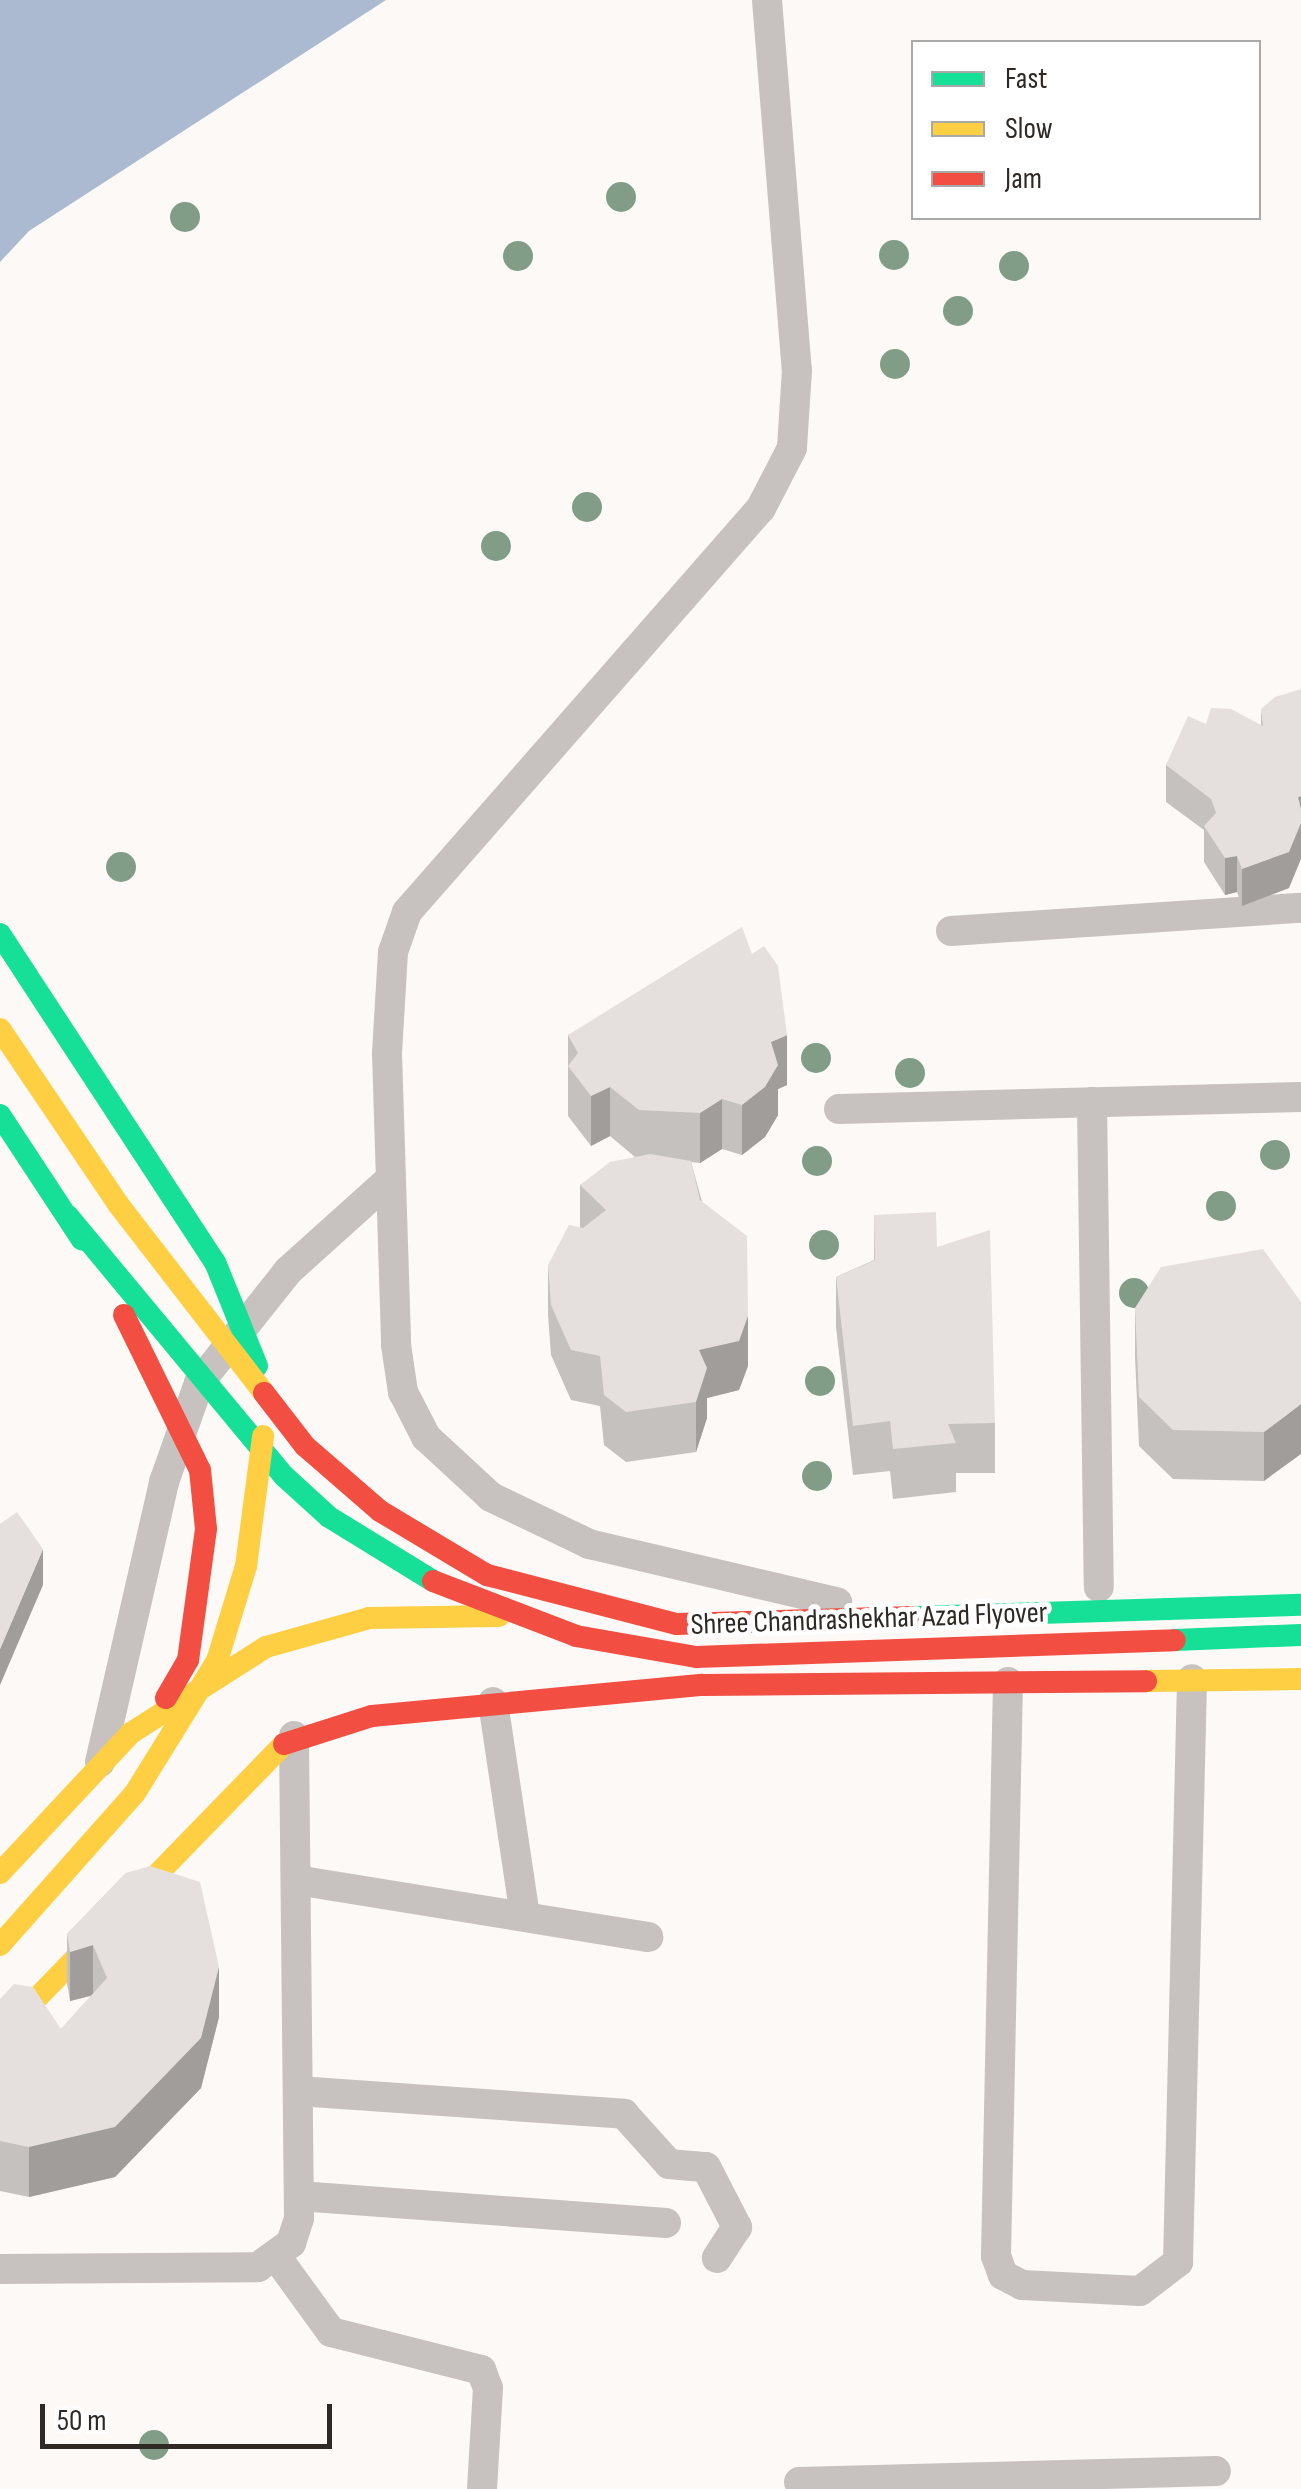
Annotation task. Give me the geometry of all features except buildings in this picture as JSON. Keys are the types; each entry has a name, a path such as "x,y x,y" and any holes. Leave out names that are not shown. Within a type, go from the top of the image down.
{"main road":[{"path":"0,934 214,1262 259,1370 264,1430 246,1566 217,1662 135,1792 0,1945"},
{"name":"Shree Chandrashekhar Azad Flyover","path":"0,1030 118,1204 305,1446 393,1520 487,1575 677,1624 1301,1605"},
{"path":"0,1115 68,1216 200,1470 205,1586 188,1660 138,1747 0,1908"},
{"name":"Shree Chandrashekhar Azad Flyover","path":"68,1216 284,1476 330,1517 426,1578 576,1636 696,1658 1301,1635"},
{"path":"0,1873 130,1733 266,1647 335,1623 1301,1581"},
{"path":"0,2036 237,1783 294,1736 494,1702 703,1684 1301,1678"}],"street":[{"path":"767,0 798,370 792,448 761,508 406,912 390,1002 390,1179 404,1392 449,1465 491,1497 589,1544 837,1602"},
{"path":"952,932 1301,908"},
{"path":"839,1108 1301,1097"},
{"path":"1092,1102 1099,1587"},
{"path":"99,1766 164,1482 199,1383 288,1271 390,1179"},
{"path":"1008,1682 996,2256 1003,2275 1022,2285 1140,2291 1178,2262 1192,1679"},
{"path":"494,1702 524,1917"},
{"path":"0,2268 258,2268 278,2259 291,2243 299,2196 294,1736"},
{"path":"296,1880 648,1937"},
{"path":"298,2091 624,2114 669,2164 706,2167 738,2228 717,2258"},
{"path":"299,2196 666,2223"},
{"path":"278,2259 331,2332 481,2370 488,2388 482,2489"},
{"path":"800,2482 995,2483 1216,2470"}],"water":[{"path":"0,0 386,0 29,231 0,262"}],"traffic: fast":[{"path":"0,934 215,1262 257,1366"},
{"path":"0,1115 82,1240"},
{"path":"68,1216 284,1476 329,1517 433,1581"},
{"path":"913,1617 1301,1605"},
{"path":"1175,1640 1301,1635"}],"traffic: slow":[{"path":"0,1029 118,1204 264,1393"},
{"path":"0,1945 135,1793 217,1661 246,1566 263,1436"},
{"path":"0,1873 131,1733 266,1647 369,1618 499,1616"},
{"path":"1146,1681 1301,1679"},
{"path":"0,2036 284,1744"}],"traffic: jam":[{"path":"124,1315 200,1470 206,1529 188,1660 166,1698"},
{"path":"264,1393 305,1446 380,1511 487,1575 677,1624 913,1617"},
{"path":"433,1581 576,1636 696,1657 1175,1640"},
{"path":"284,1744 372,1716 703,1685 1146,1681"}]}
